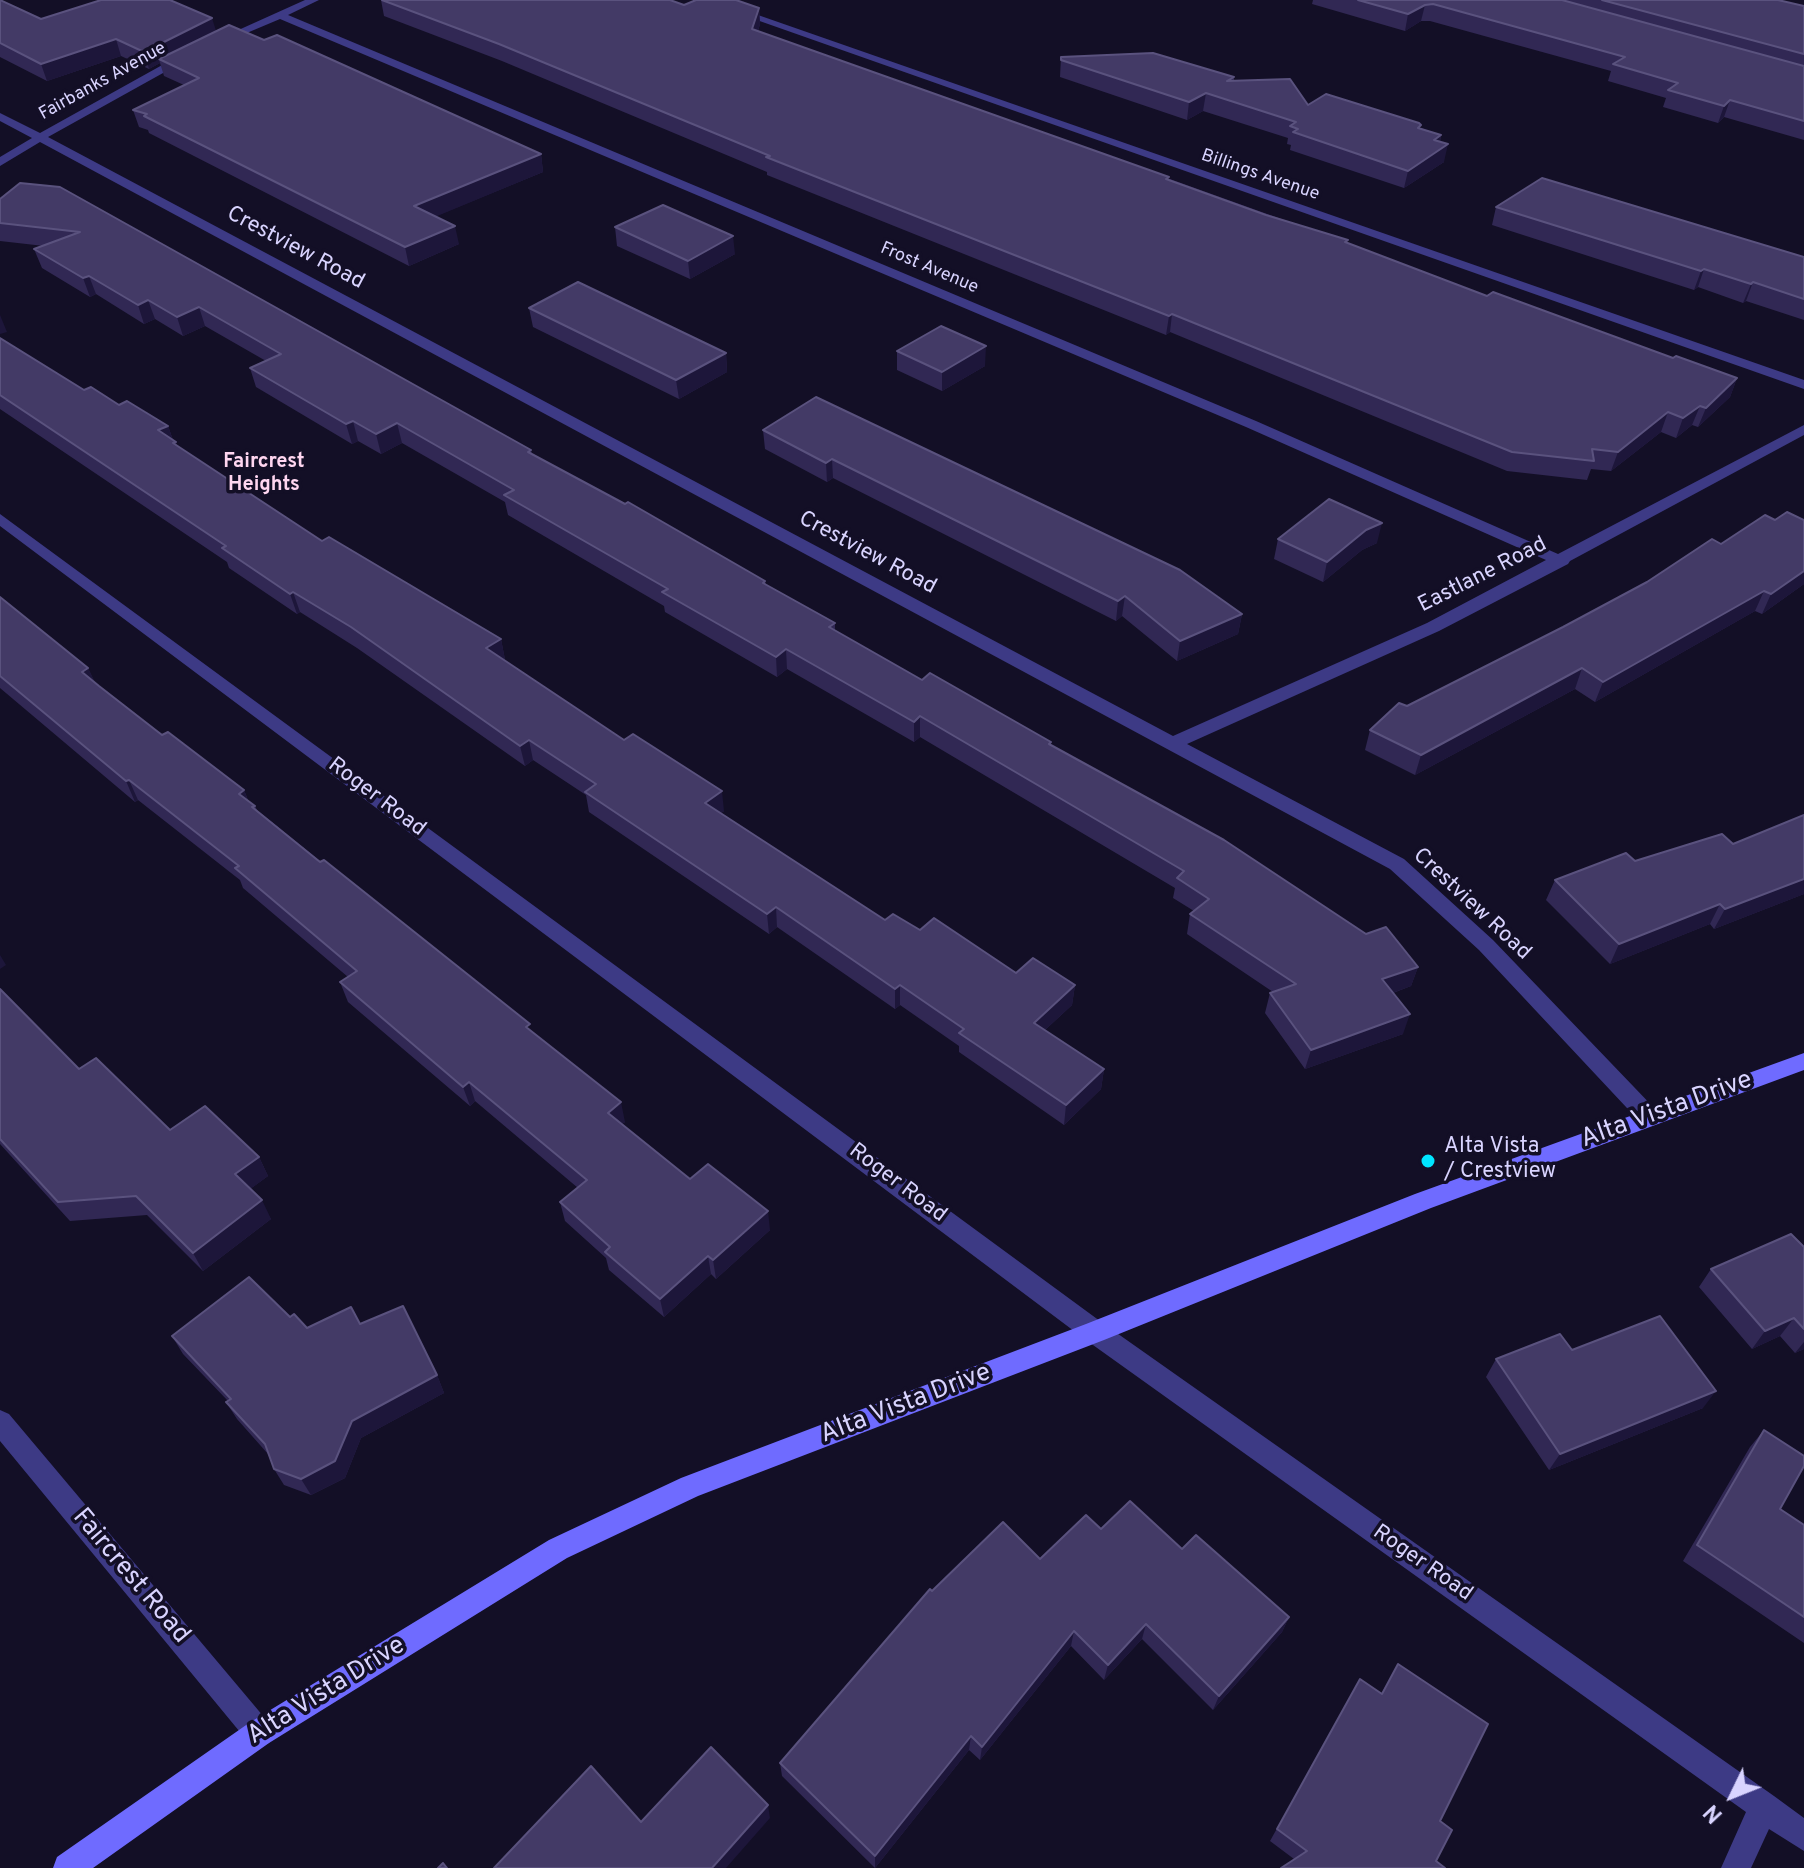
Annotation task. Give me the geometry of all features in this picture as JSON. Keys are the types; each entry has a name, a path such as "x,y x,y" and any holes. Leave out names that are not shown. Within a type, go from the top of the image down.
{"street":[{"path":"211,44 314,0"},
{"name":"Billings Avenue","path":"705,0 1804,385"},
{"name":"Frost Avenue","path":"280,15 1251,424 1562,561"},
{"name":"Fairbanks Avenue","path":"0,162 197,50"},
{"name":"Crestview Road","path":"0,116 1397,864 1486,945 1649,1117"},
{"name":"Eastlane Road","path":"1173,743 1433,627 1562,561 1804,429"},
{"name":"Roger Road","path":"0,519 1095,1332 1804,1836"},
{"name":"Alta Vista Drive","path":"68,1868 259,1733 558,1549 690,1487 1095,1332 1423,1201 1804,1061"},
{"name":"Faircrest Road","path":"0,1422 259,1733"},
{"path":"1736,1868 1764,1806"}],"building":[{"path":"0,0 41,19 101,0 170,0 212,18 144,52 116,39 41,64 0,43"},
{"path":"382,0 670,0 684,5 696,0 736,0 759,8 752,29 1169,177 1166,179 1266,215 1348,240 1345,242 1487,296 1493,292 1673,358 1676,356 1737,378 1706,408 1700,406 1683,418 1668,412 1618,452 1592,449 1594,461 1512,452 1172,314 1169,316 766,157 770,156 499,44"},
{"path":"1358,0 1562,0 1804,66 1804,121 1730,100 1724,106 1668,90 1678,83 1613,64 1625,57 1433,4 1408,14"},
{"path":"1602,0 1778,0 1804,6 1804,54"},
{"path":"229,25 264,40 277,35 541,154 414,206 455,226 405,247 144,116 147,114 133,110 199,78 159,59"},
{"path":"1153,53 1234,77 1227,81 1290,79 1308,105 1326,94 1419,123 1418,128 1441,135 1434,140 1448,144 1408,171 1293,132 1298,129 1290,126 1296,122 1206,93 1189,102 1061,60 1061,57"},
{"path":"1542,178 1804,257 1804,299 1753,282 1751,284 1704,269 1701,271 1496,207"},
{"path":"20,183 60,187 531,450 528,452 625,504 628,502 835,623 829,627 922,680 930,673 1051,742 1049,744 1224,840 1366,934 1386,927 1418,967 1382,979 1410,1014 1311,1050 1270,993 1296,984 1190,914 1209,899 1177,878 1184,871 920,716 914,722 786,649 776,657 662,592 668,589 504,495 514,490 397,423 376,434 353,421 346,424 250,368 281,354 199,307 177,317 148,300 138,305 89,276 83,278 34,249 80,232 0,223 0,199"},
{"path":"663,205 733,236 688,261 615,227"},
{"path":"578,282 726,353 676,380 529,308"},
{"path":"941,326 986,346 942,372 897,351"},
{"path":"0,338 84,390 91,387 119,405 127,401 168,426 158,430 176,442 173,443 322,541 329,537 501,639 486,648 624,740 633,734 722,791 705,803 885,920 893,914 920,930 934,918 1016,973 1033,958 1075,985 1034,1023 1104,1069 1066,1105 959,1033 964,1029 900,985 895,989 776,907 767,914 585,792 596,784 529,740 520,746 351,627 293,592 290,594 222,548 226,546 0,395"},
{"path":"816,397 1180,570 1242,614 1180,641 1125,596 1118,601 832,459 826,463 763,430"},
{"path":"1329,499 1382,523 1366,530 1327,562 1278,539"},
{"path":"1787,512 1804,520 1804,571 1771,594 1764,591 1603,682 1582,668 1421,755 1370,730 1399,703 1407,706 1563,627 1647,582 1712,539 1721,544 1765,515 1775,520"},
{"path":"0,597 88,668 82,672 99,686 162,735 168,732 244,790 239,794 255,806 252,807 320,862 324,860 530,1024 526,1027 621,1102 608,1113 690,1179 708,1164 768,1211 713,1260 708,1256 660,1299 605,1252 610,1247 560,1202 587,1180 469,1082 463,1087 340,982 357,971 235,868 239,866 129,780 126,781 0,676"},
{"path":"1804,815 1804,879 1725,909 1720,904 1619,944 1555,880 1626,853 1635,861 1722,834 1733,844"},
{"path":"0,989 79,1069 96,1058 170,1130 205,1106 259,1157 235,1174 262,1200 193,1253 136,1196 58,1202 0,1139"},
{"path":"1791,1234 1804,1247 1804,1329 1794,1318 1765,1331 1711,1269"},
{"path":"249,1277 290,1317 294,1314 307,1328 351,1307 360,1324 403,1306 437,1375 352,1421 335,1461 301,1479 274,1469 265,1444 226,1402 231,1399 172,1336"},
{"path":"1660,1316 1716,1391 1560,1454 1496,1359 1560,1334 1572,1350"},
{"path":"1764,1430 1804,1456 1804,1466 1780,1509 1804,1525 1804,1617 1697,1545"},
{"path":"1130,1501 1182,1549 1196,1535 1289,1617 1219,1696 1146,1624 1108,1665 1074,1631 982,1747 971,1736 875,1856 780,1763 930,1589 932,1591 1003,1522 1040,1559 1086,1515 1101,1529"},
{"path":"1398,1664 1488,1724 1440,1821 1452,1830 1436,1861 1445,1868 1281,1868 1307,1851 1277,1829 1360,1679 1382,1694"},
{"path":"711,1747 768,1805 712,1868 494,1868 591,1766 641,1822"}],"place":[{"name":"Alta Vista / Crestview","path":"1428,1161"}],"district":[{"name":"Faircrest Heights","path":"264,474"}]}
